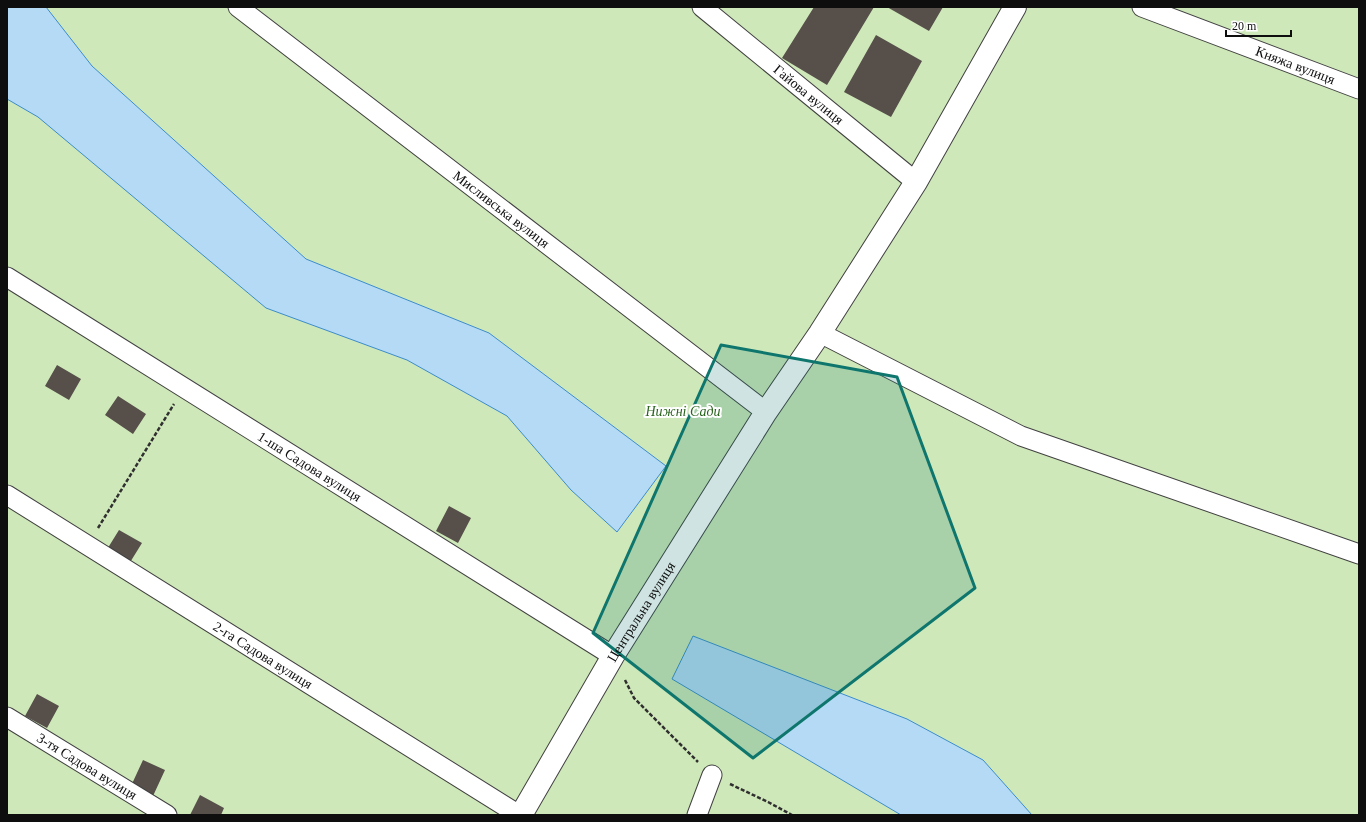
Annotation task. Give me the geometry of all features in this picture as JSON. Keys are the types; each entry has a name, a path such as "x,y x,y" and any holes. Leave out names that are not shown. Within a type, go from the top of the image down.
{"street":[{"name":"Мисливська вулиця","path":"238,7 766,412"},
{"name":"Гайова вулиця","path":"702,7 916,182"},
{"name":"Центральна вулиця","path":"520,815 613,656 766,412 820,333 916,182 1015,7"},
{"name":"Княжа вулиця","path":"1142,7 1359,88"},
{"name":"1-ша Садова вулиця","path":"7,276 613,656"},
{"path":"820,333 1021,436 1359,554"},
{"name":"2-га Садова вулиця","path":"7,495 520,815"},
{"name":"3-тя Садова вулиця","path":"7,717 167,815"},
{"path":"697,815 712,775"}],"path":[{"path":"87,545 184,387"},
{"path":"613,656 634,698 712,775 792,815"}],"highlighted area":[{"path":"721,345 897,377 975,588 753,758 593,633"}],"green space":[{"name":"Нижні Сади","path":"7,7 1359,7 1359,815 7,815"}],"water":[{"path":"7,7 46,7 92,66 306,259 489,333 666,466 617,532 571,490 507,416 407,360 266,308 38,117 7,99"},
{"path":"693,636 907,719 983,760 1032,815 901,815 672,679"}],"building":[{"path":"814,7 874,7 827,85 782,58"},
{"path":"887,7 943,7 929,31"},
{"path":"876,35 922,61 891,117 844,92"},
{"path":"57,365 81,379 69,400 45,386"},
{"path":"118,396 146,414 133,434 105,415"},
{"path":"449,506 471,518 458,543 436,531"},
{"path":"119,530 142,543 129,564 106,551"},
{"path":"37,694 59,706 47,728 25,716"},
{"path":"143,760 165,770 153,796 131,786"},
{"path":"200,795 224,808 221,815 190,815"}]}
